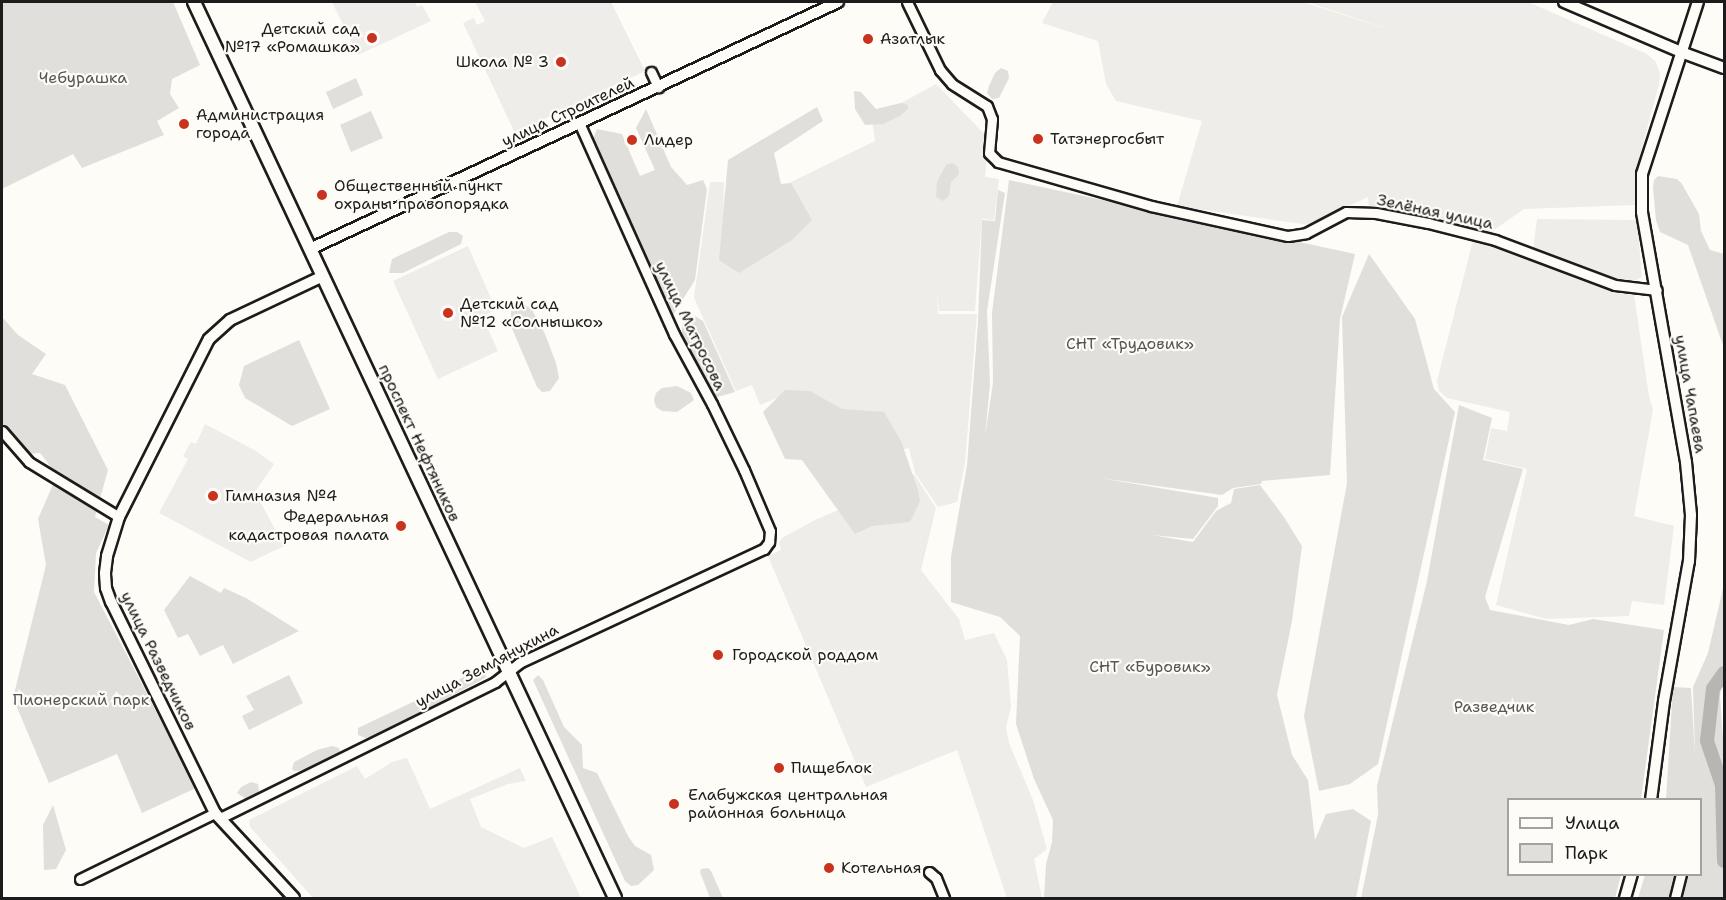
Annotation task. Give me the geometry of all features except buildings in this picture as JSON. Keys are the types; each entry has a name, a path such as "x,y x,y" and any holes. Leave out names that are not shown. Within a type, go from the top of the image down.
{"main road":[{"name":"проспект Нефтяников","path":"194,2 615,898"}],"street":[{"name":"улица Строителей","path":"310,249 838,2"},
{"name":"Зелёная улица","path":"907,2 940,70 952,84 987,106 992,119 989,153 998,162 1151,206 1288,236 1306,233 1347,212 1376,213 1428,223 1495,240 1615,285 1657,290"},
{"path":"1564,2 1681,52 1725,68"},
{"name":"улица Чапаева","path":"1651,798 1667,680 1689,561 1691,515 1686,462 1642,212 1642,174 1698,2"},
{"path":"651,72 658,87"},
{"name":"улица Матросова","path":"580,124 674,334 744,470 770,531 769,542"},
{"name":"улица Разведчиков","path":"294,898 218,816 106,588 106,556 119,517 214,333 230,320 323,276"},
{"path":"2,431 29,462 119,517"},
{"name":"улица Землянухина","path":"80,879 218,816 495,682 519,663 754,553 769,542"},
{"path":"929,872 936,878 944,898"},
{"path":"1625,898 1631,876"},
{"path":"1674,898 1680,876"}],"shaded area":[{"name":"Детский сад №17 «Ромашка»","path":"332,2 415,2 417,7 422,5 431,21 358,55"},
{"name":"Школа № 3","path":"475,2 611,2 645,71 515,133 463,23 474,18 477,25 485,21"},
{"path":"1053,2 1303,2 1406,35 1307,2 1528,2 1647,54 1656,62 1660,73 1659,84 1637,166 1635,205 1524,209 1491,232 1369,208 1368,197 1309,225 1177,206 1202,121 1116,101 1106,84 1098,41 1042,23"},
{"path":"936,84 989,139 985,177 999,179 994,220 982,219 975,311 939,311 937,291 938,314 977,314 965,464 957,502 938,507 915,473 909,448 893,452 779,397 760,405 752,385 736,391 694,298 710,182 724,182 723,225 730,212 875,141 872,119"},
{"path":"1537,219 1637,220 1642,277 1634,281 1606,277 1533,250"},
{"path":"1476,239 1569,269 1634,295 1653,410 1634,516 1674,526 1664,605 1632,601 1629,616 1546,619 1496,605 1527,469 1485,459 1491,428 1507,431 1510,412 1447,398 1439,391 1437,381 1472,244"},
{"name":"Детский сад №12 «Солнышко»","path":"468,246 496,310 482,316 498,351 438,379 393,281"},
{"name":"Гимназия №4","path":"205,424 256,451 274,464 255,492 284,546 251,562 159,513 188,459 183,456 191,442 196,444"},
{"path":"914,474 936,508 921,570 959,619 965,640 994,633 1007,660 1011,707 1006,727 1009,743 1033,800 1047,849 1034,859 1042,898 1007,898 957,750 866,787 768,556 781,550 779,543 782,538 817,519"},
{"path":"407,758 430,809 520,768 526,781 508,784 470,799 481,827 524,848 552,837 581,898 313,898 250,827 249,820 357,766 365,779 392,762"}],"green space":[{"name":"Чебурашка","path":"2,2 173,2 200,65 172,79 170,94 179,108 157,121 164,135 82,168 73,154 2,189"},
{"path":"1001,68 1008,71 1009,78 999,98 992,99 987,93 989,86 995,73"},
{"path":"356,78 363,95 333,109 326,92"},
{"path":"854,91 861,92 876,109 901,103 908,105 908,109 900,116 883,124 865,125 855,109"},
{"path":"817,107 823,121 774,153 781,184 791,183 812,220 792,240 739,273 719,260 728,160"},
{"path":"646,109 671,167 687,185 703,180 707,189 695,280 673,315 592,141 597,129 622,134 640,176 655,170 636,128"},
{"path":"371,111 383,138 351,152 340,125"},
{"path":"952,163 958,167 959,174 951,182 949,196 943,201 936,197 937,182 946,165"},
{"path":"1658,176 1677,179 1682,184 1699,214 1701,231 1710,250 1724,254 1724,348 1688,245 1660,232 1656,220 1653,188 1654,180"},
{"path":"1009,180 1355,254 1340,319 1330,475 1262,481 1261,484 1233,488 1222,495 1100,478 1218,498 1218,506 1193,539 1152,535 1193,542 1216,511 1231,503 1234,489 1260,485 1302,546 1292,621 1277,695 1292,755 1308,780 1315,840 1326,814 1353,809 1371,821 1356,898 1044,898 1046,864 1052,842 1053,820 1034,779 1016,724 1020,636 1000,617 951,602 951,557 967,465 978,322 982,220 995,221 998,190 1005,193 987,311 990,384 985,436 993,383 992,313"},
{"path":"449,232 457,232 463,236 461,244 403,273 389,273 392,259"},
{"path":"1369,254 1415,319 1434,389 1455,412 1378,764 1350,784 1319,791 1304,716 1347,483 1342,317"},
{"path":"524,305 531,308 545,334 556,363 559,378 550,391 542,392 537,387 511,326 511,311"},
{"path":"695,316 703,321 735,392 714,398 682,336 682,323"},
{"name":"Пионерский парк","path":"2,317 18,335 46,354 32,374 65,385 108,470 95,517 109,525 96,553 94,592 196,788 142,813 117,754 49,783 13,698 46,565 38,519 57,475 40,453 25,454 2,424"},
{"path":"299,340 330,409 292,426 245,398 239,385 244,366"},
{"path":"677,386 691,393 694,400 677,412 662,411 656,407 654,400 656,393 662,388"},
{"path":"785,390 810,391 842,409 884,412 901,441 918,490 920,501 910,522 872,526 855,534 802,460 785,459 763,412"},
{"name":"Разведчик","path":"1459,405 1492,418 1483,460 1523,469 1485,597 1490,610 1569,625 1593,619 1664,630 1641,798 1507,798 1507,876 1621,876 1615,898 1361,898 1378,815 1377,786 1427,581"},
{"path":"190,576 221,593 224,588 246,598 299,631 233,664 223,645 200,656 188,634 178,638 164,610"},
{"path":"1724,584 1724,669 1720,696 1724,754 1724,898 1638,898 1645,876 1702,876 1702,798 1666,798 1673,687 1691,688 1695,755 1693,687 1708,653"},
{"path":"478,668 488,670 485,678 376,736 365,738 358,735 358,728 455,682"},
{"path":"289,675 303,703 249,730 242,716 254,710 246,696"},
{"path":"538,675 543,680 564,727 582,745 583,768 597,773 628,836 635,846 651,855 654,870 638,885 631,886 625,881 533,680"},
{"path":"332,746 339,748 340,752 309,770 294,771 292,769 294,762 317,750"},
{"path":"251,782 258,784 259,791 254,796 246,799 237,793 241,787"},
{"path":"53,805 66,850 56,869 44,870 43,825"},
{"path":"708,868 723,898 710,898 700,872 701,869"}],"waterway":[{"path":"1724,673 1713,689 1707,741 1722,785 1724,861"}],"place":[{"name":"Детский сад №17 «Ромашка»","path":"372,38"},
{"name":"Азатлык","path":"868,39"},
{"name":"Школа № 3","path":"561,62"},
{"name":"Администрация города","path":"184,124"},
{"name":"Татэнергосбыт","path":"1038,139"},
{"name":"Лидер","path":"632,140"},
{"name":"Общественный пункт охраны правопорядка","path":"322,195"},
{"name":"Детский сад №12 «Солнышко»","path":"448,313"},
{"name":"Гимназия №4","path":"213,496"},
{"name":"Федеральная кадастровая палата","path":"401,526"},
{"name":"Городской роддом","path":"718,655"},
{"name":"Пищеблок","path":"779,768"},
{"name":"Елабужская центральная районная больница","path":"674,804"},
{"name":"Котельная","path":"829,868"}],"park label":[{"name":"СНТ «Трудовик»","path":"1130,344"},
{"name":"СНТ «Буровик»","path":"1150,667"}]}
